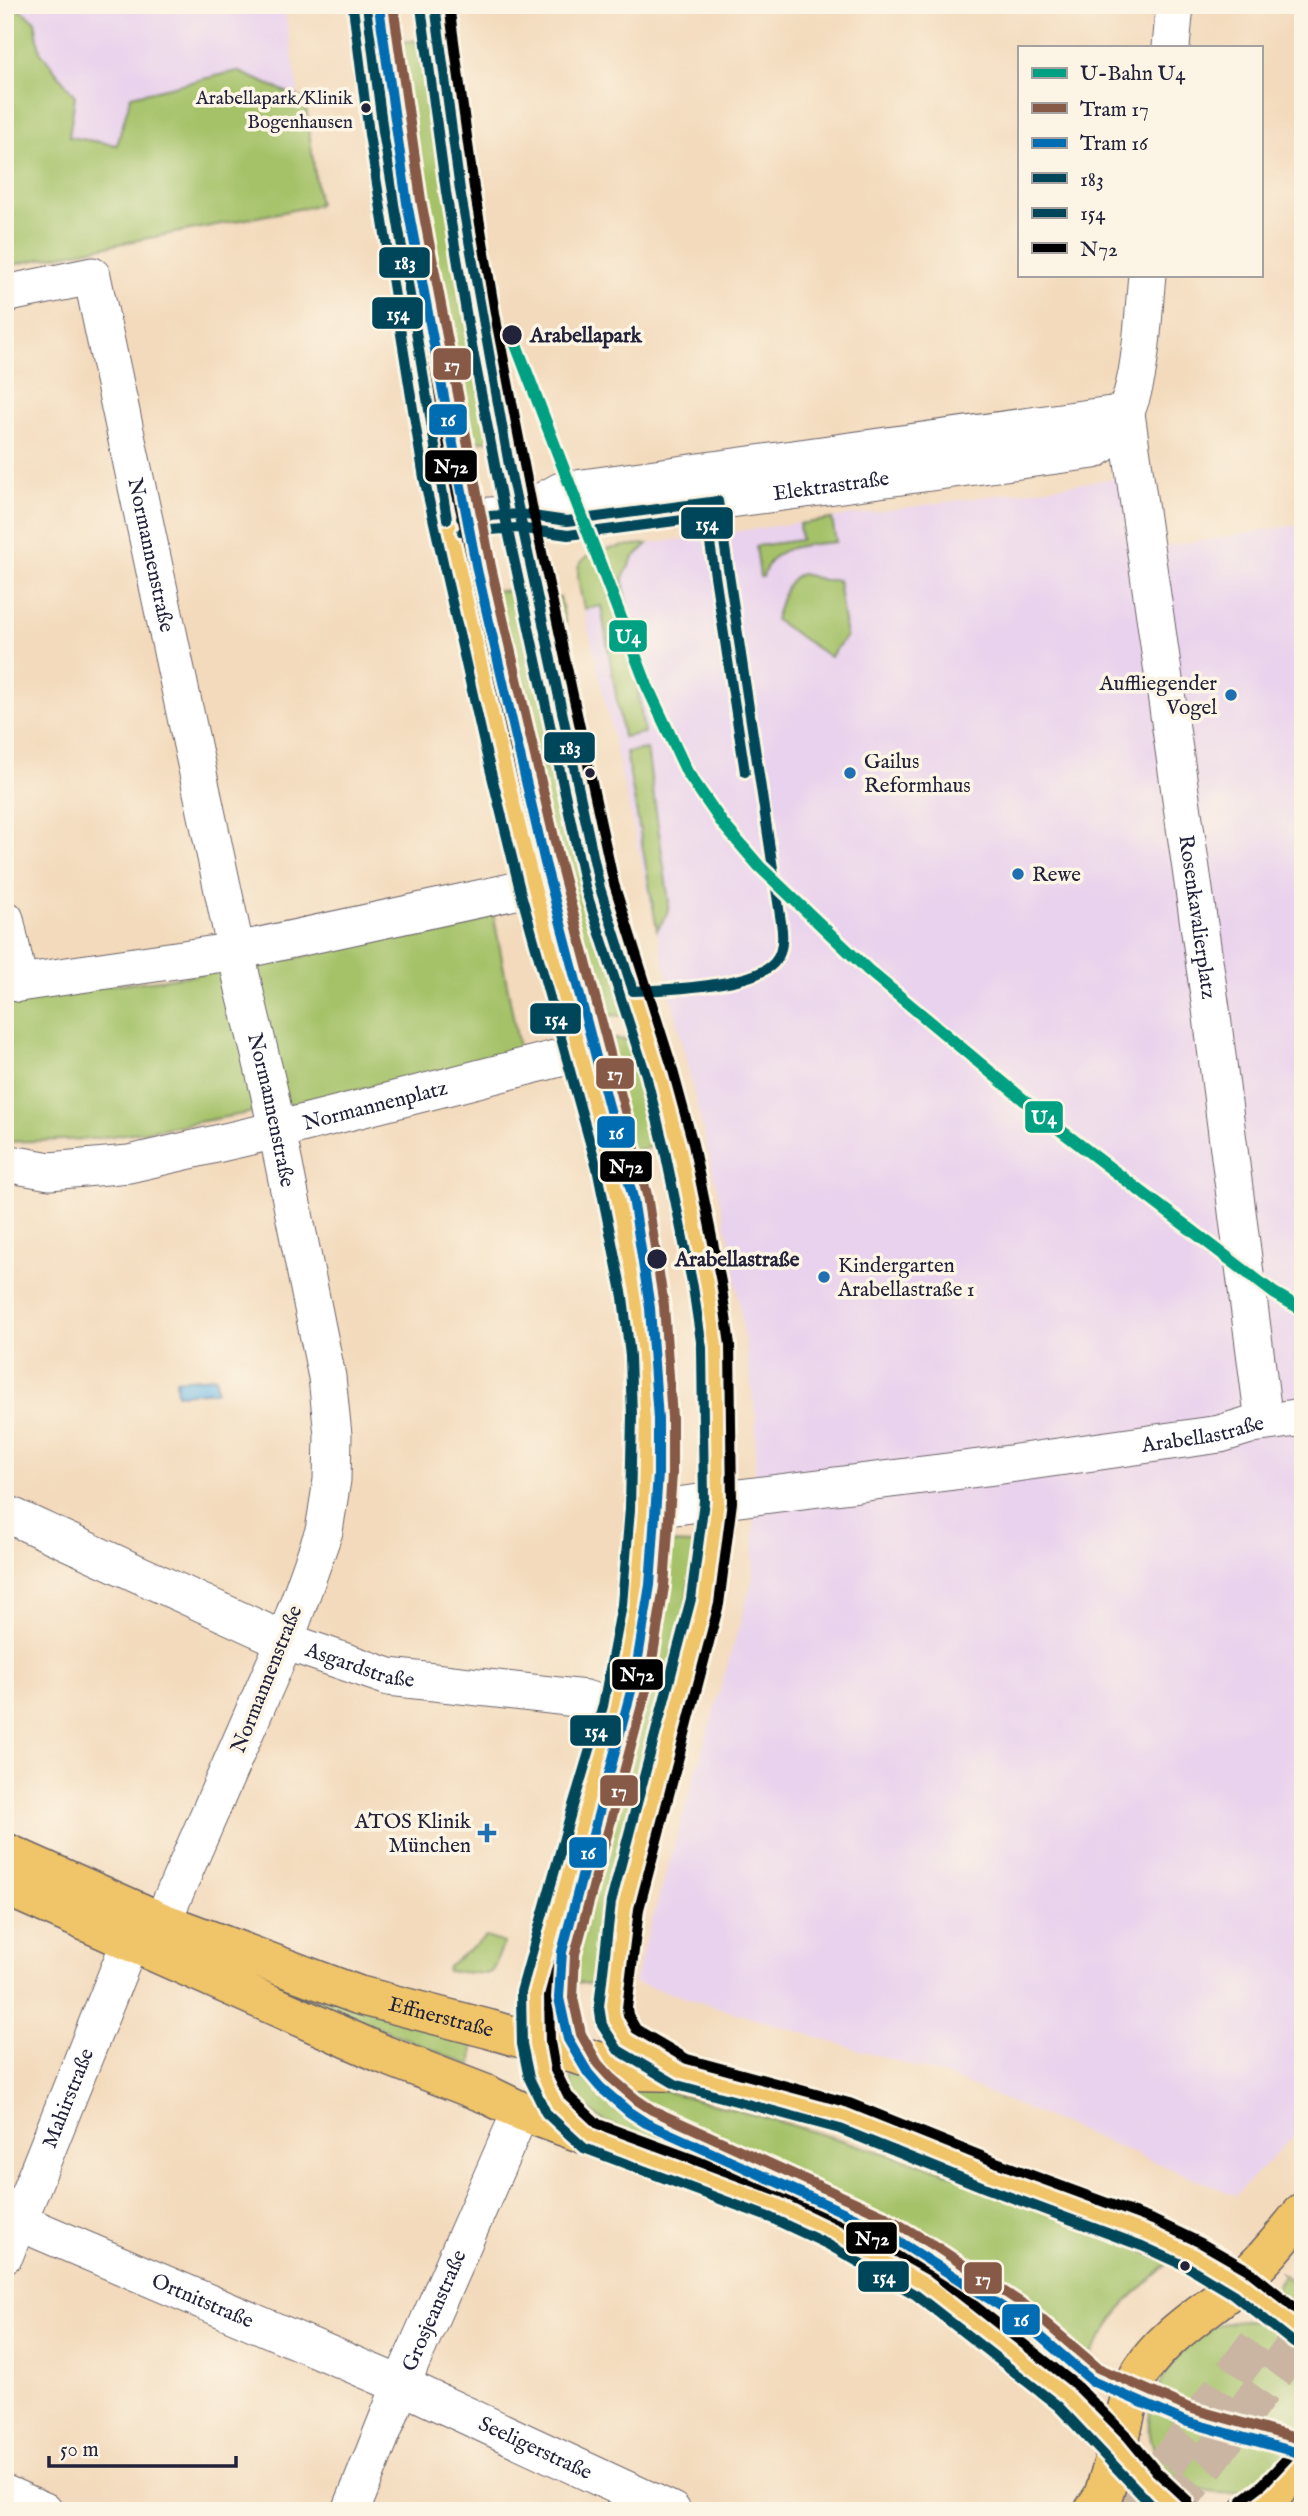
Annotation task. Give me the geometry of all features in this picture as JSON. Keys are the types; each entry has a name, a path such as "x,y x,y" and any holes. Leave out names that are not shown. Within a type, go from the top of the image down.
{"main road":[{"path":"367,5 383,132 447,519 485,691 534,887 611,1165 637,1295 644,1355 644,1510 636,1607 617,1709 535,1994 539,2059 557,2105 591,2136"},
{"path":"435,5 482,327 519,514 600,888 659,1072 693,1216 716,1347 718,1502 705,1602 625,1906 612,2008 596,2037 578,2054"},
{"name":"Effnerstraße","path":"5,1852 162,1922 358,1995 489,2029 539,2059 578,2054 632,2071 682,2072 844,2116 1147,2233 1194,2255 1241,2281 1303,2332"},
{"path":"5,1886 385,2055 486,2094 522,2111 776,2205 824,2227 924,2283 971,2318 1067,2396 1118,2447 1146,2481 1178,2511"},
{"path":"489,2029 516,2020 535,1994"},
{"path":"612,2008 620,2032 626,2039 682,2072"},
{"path":"486,2094 539,2059"},
{"path":"1093,2511 1103,2496 1134,2386 1142,2371 1173,2336 1241,2281 1270,2253 1303,2212"},
{"path":"1250,2511 1287,2481 1303,2462"}],"street":[{"path":"1171,46 1175,5"},
{"name":"Normannenstraße","path":"5,294 92,276 277,1130 327,1377 333,1434 332,1480 324,1531 285,1641 162,1922"},
{"name":"Elektrastraße","path":"447,519 519,514 567,521 1094,450 1111,436 1126,413 1135,383 1147,276"},
{"name":"Rosenkavalierplatz","path":"1126,413 1212,1009 1264,1422"},
{"path":"5,919 12,982 237,951 534,887"},
{"name":"Normannenplatz","path":"5,1163 50,1171 130,1164 277,1130 579,1053"},
{"name":"Arabellastraße","path":"644,1510 995,1466 1220,1434 1264,1422 1303,1417"},
{"name":"Asgardstraße","path":"5,1513 285,1641 389,1677 584,1699 617,1709"},
{"name":"Mahirstraße","path":"10,2230 130,1942"},
{"name":"Grosjeanstraße","path":"351,2511 401,2385 522,2111"},
{"name":"Ortnitstraße","path":"10,2230 401,2385"},
{"name":"Seeligerstraße","path":"401,2385 671,2511"},
{"path":"5,2494 44,2511"}],"shaded area":[{"path":"5,5 284,5 315,194 5,252"},
{"path":"1146,474 1156,548 1303,524 1303,2127 1235,2195 949,2077 634,1982 753,1578 756,1418 731,1247 584,609 579,576 580,563 594,553 647,544"}],"green space":[{"path":"5,5 14,5 35,21 40,51 75,96 69,137 117,145 131,96 237,71 305,100 319,205 5,266"},
{"path":"418,40 492,440 450,445 386,44"},
{"path":"832,519 836,542 803,545 782,552 767,566 763,577 760,577 756,546 801,540 799,524"},
{"path":"648,544 633,558 623,578 644,733 623,737 601,606 584,609 578,569 581,562 597,553"},
{"path":"802,574 824,580 838,580 846,636 830,657 775,620 787,586 796,576"},
{"path":"476,590 521,591 629,1016 580,1014"},
{"path":"560,597 585,717 577,719 553,599"},
{"path":"647,749 669,902 667,914 657,930 626,752"},
{"path":"493,912 520,1053 304,1103 159,1129 91,1139 5,1142 5,995 152,981 269,964"},
{"path":"587,1038 634,1040 665,1143 621,1155"},
{"path":"658,1543 695,1544 684,1619 605,1949 599,1949 595,1963 603,1965 601,1986 557,1979 590,1868 642,1657"},
{"path":"486,1937 504,1943 492,1971 487,1974 447,1971 448,1966"},
{"path":"247,1969 473,2038 472,2066 312,2000 288,1999"},
{"path":"585,2070 784,2123 941,2170 1173,2258 1124,2304 1094,2349 1077,2381 1032,2342 964,2292 605,2122 580,2102 572,2089 573,2074"},
{"path":"1283,2275 1303,2291 1303,2309 1278,2292 1277,2285"},
{"path":"1243,2321 1261,2322 1303,2352 1303,2432 1294,2448 1257,2485 1235,2492 1217,2493 1183,2482 1169,2471 1158,2457 1151,2441 1149,2415 1155,2396 1171,2365 1188,2345 1217,2325"},
{"path":"1127,2492 1132,2492 1153,2511 1132,2511 1119,2499"}],"water":[{"path":"216,1377 217,1391 177,1394 176,1380"}],"tunnel":[{"path":"1131,2511 1303,2282"},
{"path":"1171,2511 1303,2334"}],"metro line":[{"name":"U4","path":"512,334 647,686 687,772 723,824 759,866 868,970 1055,1126 1274,1293 1303,1310"}],"tram line":[{"name":"17","path":"393,5 421,200 491,567 559,859 647,1195 664,1306 672,1418 672,1474 664,1587 649,1679 575,1954 573,1998 581,2034 598,2064 610,2077 652,2110 883,2215 1026,2306 1098,2368 1189,2408 1303,2440"},
{"name":"16","path":"379,7 407,203 477,570 545,863 633,1198 650,1308 658,1419 658,1474 650,1585 635,1676 562,1952 559,1998 568,2039 588,2073 629,2112 646,2123 876,2227 1018,2317 1092,2381 1184,2421 1299,2453"}],"transit line":[{"name":"183","path":"367,5 383,132 447,519"},
{"name":"N72","path":"381,5 397,130 452,472 548,883 625,1162 651,1292 658,1353 658,1510 650,1610 630,1713 598,1817 549,1996 550,2042 555,2070 568,2096 598,2124 782,2192 840,2220 932,2272 1076,2385 1128,2437 1156,2471 1188,2501"},
{"name":"183","path":"435,5 460,190 509,465 600,888 633,991"},
{"name":"N72","path":"449,5 474,188 533,511 614,884 672,1067 693,1144 721,1282 730,1345 732,1502 719,1604 639,1909 628,2015 636,2029 687,2059 849,2103 996,2162 1153,2220 1248,2270 1303,2314"},
{"name":"154","path":"353,7 369,134 424,478 520,890 597,1168 623,1297 630,1356 630,1509 622,1605 603,1706 521,1992 522,2044 529,2078 546,2113 584,2148 771,2218 827,2244 916,2295 1058,2406 1157,2511"},
{"name":"154","path":"421,7 446,192 505,517 586,891 646,1075 665,1151 693,1287 702,1348 704,1501 691,1599 611,1902 599,2006 602,2025 618,2050 677,2085 840,2129 986,2188 1142,2246 1188,2267 1233,2294 1294,2343"},
{"name":"183","path":"461,518 519,514 567,521 718,501"},
{"name":"183","path":"633,991 707,985 748,977 774,963 781,949 781,922 718,501"},
{"name":"154","path":"462,532 518,528 568,535 706,517 745,772"},
{"name":"N72","path":"1242,2500 1263,2484 1293,2452"}],"place":[{"name":"Arabellapark/Klinik Bogenhausen","path":"366,108"},
{"name":"Arabellapark","path":"512,335"},
{"name":"Auffliegender Vogel","path":"1231,695"},
{"name":"Gailus Reformhaus","path":"850,773"},
{"name":"Rewe","path":"1018,874"},
{"name":"Arabellastraße","path":"657,1259"},
{"name":"Kindergarten Arabellastraße 1","path":"824,1277"},
{"name":"ATOS Klinik München","path":"487,1833"}]}
